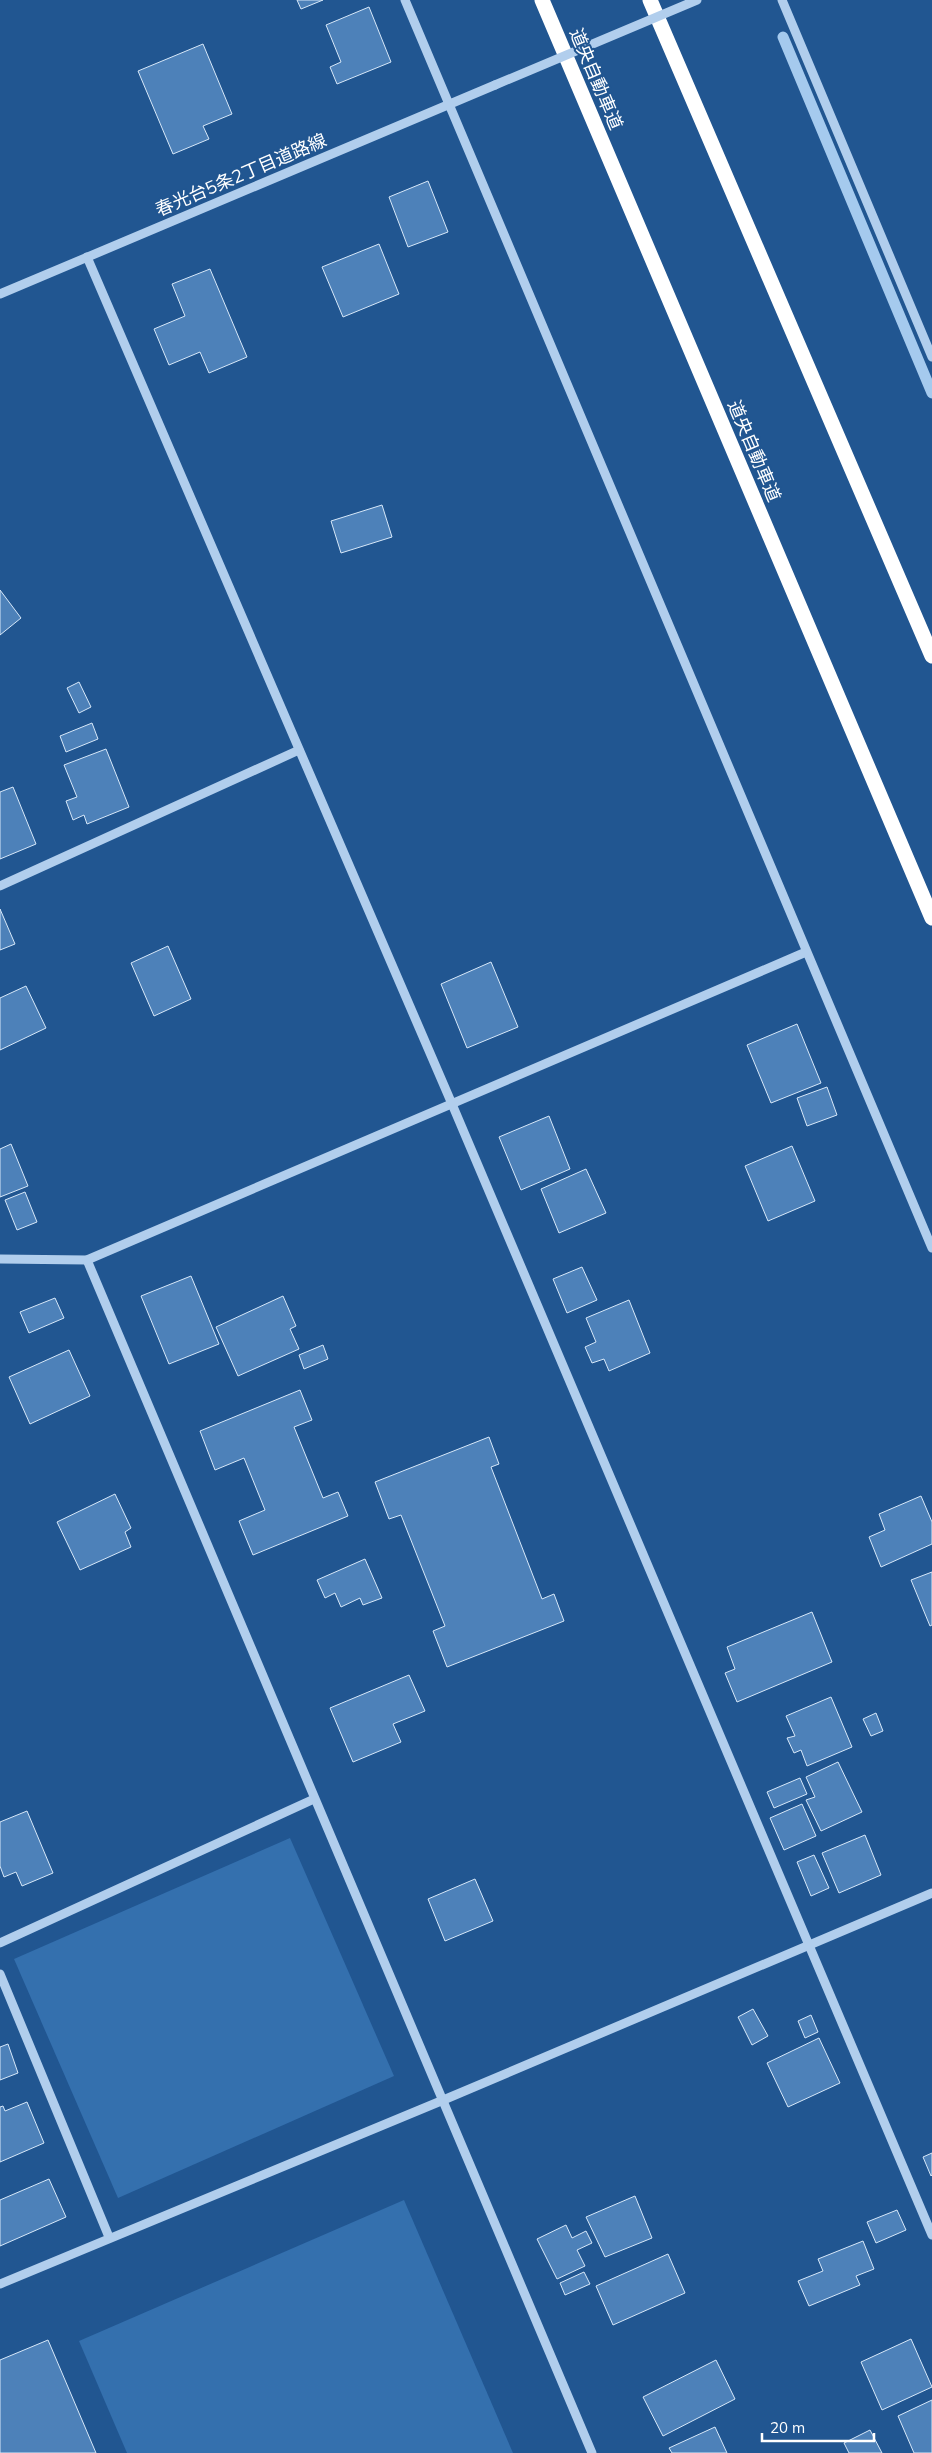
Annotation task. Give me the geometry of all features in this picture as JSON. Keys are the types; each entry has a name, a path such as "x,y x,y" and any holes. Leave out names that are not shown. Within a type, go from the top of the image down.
{"highway":[{"name":"道央自動車道","path":"542,0 932,918"},
{"path":"650,0 932,656"}],"street":[{"path":"405,0 932,1248"},
{"name":"春光台5条2丁目道路線","path":"0,294 87,256 450,106 495,85 697,0"},
{"path":"782,0 932,357"},
{"path":"87,256 452,1104 932,2235"},
{"path":"0,886 299,750"},
{"path":"0,1259 87,1260 806,952"},
{"path":"87,1260 441,2101 592,2453"},
{"path":"0,1942 314,1799"},
{"path":"0,2284 109,2237 441,2101 932,1893"},
{"path":"0,1974 109,2237"}],"shaded area":[{"path":"290,1838 394,2076 118,2198 14,1959"},
{"path":"404,2200 513,2453 127,2453 79,2341"}],"building":[{"path":"297,0 323,0 301,9"},
{"path":"369,7 391,62 337,84 330,67 341,62 326,25"},
{"path":"203,44 232,114 203,126 209,139 173,154 138,71"},
{"path":"428,181 448,232 408,247 389,197"},
{"path":"379,244 399,294 343,317 322,267"},
{"path":"210,269 247,357 209,373 200,352 169,365 154,329 185,316 172,284"},
{"path":"382,505 392,537 341,553 331,521"},
{"path":"0,590 21,618 0,635"},
{"path":"79,682 91,707 79,713 67,688"},
{"path":"92,723 98,739 66,752 60,736"},
{"path":"106,749 129,807 87,824 84,815 73,820 66,801 77,797 64,765"},
{"path":"13,787 36,844 0,859 0,792"},
{"path":"0,909 15,944 0,950"},
{"path":"168,946 191,999 154,1016 131,963"},
{"path":"491,962 518,1027 467,1048 441,984"},
{"path":"26,986 46,1028 0,1050 0,998"},
{"path":"797,1024 821,1083 771,1103 747,1045"},
{"path":"827,1087 837,1115 807,1126 797,1098"},
{"path":"549,1116 570,1169 521,1190 499,1137"},
{"path":"11,1144 28,1186 0,1197 0,1149"},
{"path":"792,1146 815,1201 768,1221 745,1166"},
{"path":"586,1169 606,1213 559,1233 541,1189"},
{"path":"25,1192 37,1222 17,1230 5,1200"},
{"path":"582,1267 597,1300 567,1313 553,1279"},
{"path":"191,1276 219,1344 169,1364 141,1296"},
{"path":"283,1296 296,1326 290,1329 299,1349 238,1376 216,1327"},
{"path":"55,1298 64,1318 29,1333 20,1312"},
{"path":"629,1300 650,1353 609,1371 604,1359 592,1363 585,1347 596,1342 586,1318"},
{"path":"323,1345 328,1359 304,1369 299,1355"},
{"path":"69,1350 90,1396 30,1424 9,1377"},
{"path":"300,1390 312,1420 294,1427 323,1498 338,1492 348,1516 253,1555 239,1521 265,1510 244,1458 215,1470 200,1431"},
{"path":"489,1437 499,1464 491,1467 542,1599 554,1594 564,1621 447,1667 433,1631 445,1626 401,1515 389,1519 375,1482"},
{"path":"115,1494 131,1528 125,1532 131,1547 80,1570 57,1522"},
{"path":"921,1496 932,1522 932,1544 881,1567 869,1537 885,1530 879,1514"},
{"path":"365,1559 382,1598 363,1605 360,1598 341,1607 335,1593 325,1598 317,1580"},
{"path":"932,1572 932,1625 930,1626 911,1580"},
{"path":"812,1612 832,1662 737,1702 725,1673 735,1669 727,1647"},
{"path":"409,1675 425,1711 393,1724 401,1742 353,1762 330,1708"},
{"path":"831,1697 852,1747 807,1766 801,1750 794,1753 787,1738 795,1736 786,1716"},
{"path":"876,1713 883,1731 871,1736 863,1719"},
{"path":"838,1762 862,1812 821,1831 806,1800 815,1797 806,1777"},
{"path":"800,1778 807,1794 774,1808 767,1792"},
{"path":"802,1804 816,1836 784,1850 770,1818"},
{"path":"27,1811 53,1873 22,1886 16,1872 4,1877 0,1866 0,1822"},
{"path":"865,1835 881,1875 839,1893 822,1853"},
{"path":"814,1855 829,1888 811,1896 797,1862"},
{"path":"475,1879 493,1921 445,1941 428,1899"},
{"path":"753,2009 768,2036 752,2045 738,2017"},
{"path":"811,2015 818,2032 805,2038 798,2021"},
{"path":"819,2038 840,2083 788,2107 767,2063"},
{"path":"8,2044 18,2073 0,2080 0,2047"},
{"path":"27,2102 44,2143 0,2162 0,2107 3,2106 5,2111"},
{"path":"932,2153 932,2175 931,2176 923,2157"},
{"path":"49,2179 66,2217 0,2246 0,2200"},
{"path":"635,2196 652,2238 605,2257 586,2217"},
{"path":"897,2210 906,2230 876,2243 867,2222"},
{"path":"566,2225 572,2238 586,2231 592,2243 577,2250 585,2266 557,2279 537,2239"},
{"path":"863,2241 874,2269 856,2276 860,2285 809,2306 798,2281 823,2271 818,2259"},
{"path":"668,2254 685,2293 613,2325 596,2286"},
{"path":"584,2272 590,2284 565,2295 560,2283"},
{"path":"911,2339 932,2387 882,2410 861,2362"},
{"path":"48,2340 96,2453 0,2453 0,2360"},
{"path":"716,2360 735,2399 663,2436 643,2397"},
{"path":"932,2400 932,2453 914,2453 898,2416"},
{"path":"715,2427 727,2453 672,2453 669,2448"},
{"path":"870,2430 882,2453 849,2453 844,2443"}],"waterway":[{"path":"783,37 932,393"}]}
